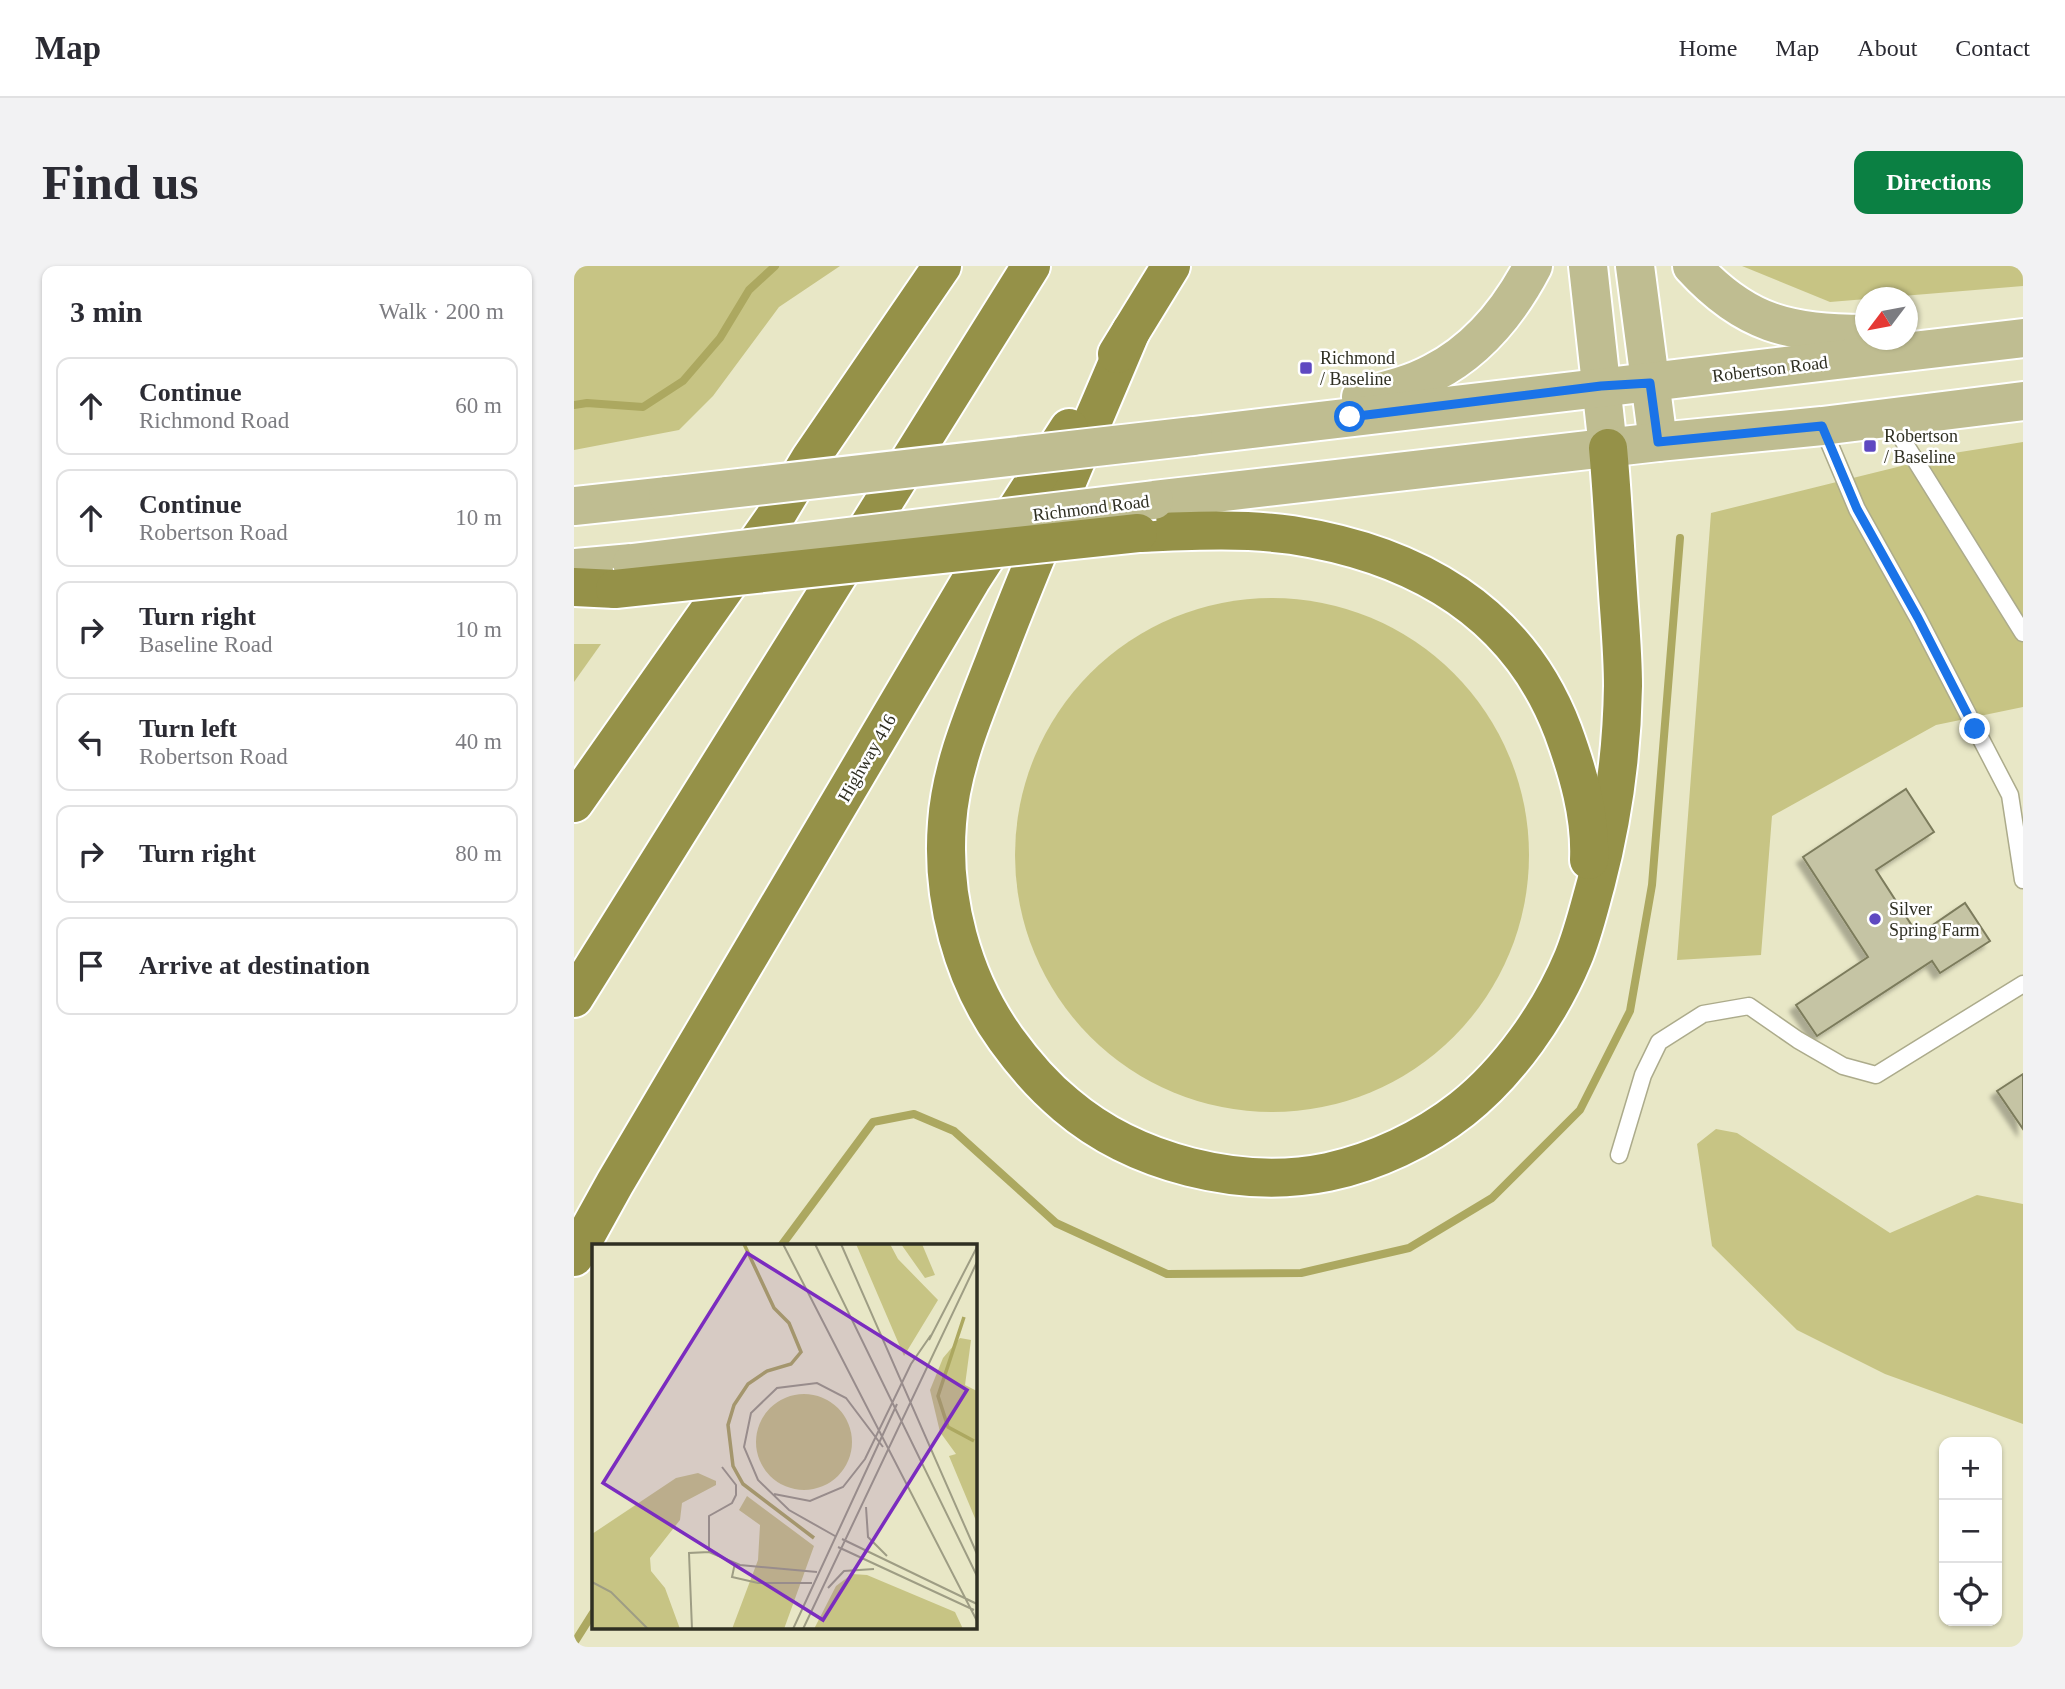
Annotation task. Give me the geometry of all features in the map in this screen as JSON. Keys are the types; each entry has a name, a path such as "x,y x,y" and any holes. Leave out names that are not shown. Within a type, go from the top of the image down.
{"highway":[{"path":"574,803 777,514 810,459 943,266"},
{"path":"574,998 1031,266"},
{"name":"Highway 416","path":"574,1257 971,580 1171,266"},
{"path":"1131,331 1011,616 960,756 947,823 950,897 956,929 979,994 1019,1057 1042,1083 1069,1108 1102,1130 1166,1160 1207,1171 1245,1176 1292,1176 1328,1171 1367,1160 1432,1130 1461,1110 1490,1084 1516,1055 1558,988 1573,958 1587,915 1613,806 1619,756 1623,686 1621,629 1608,448"},
{"path":"574,587 623,576 1146,517 1247,532 1292,535 1364,550 1436,581 1469,604 1497,628 1522,657 1544,689 1570,750 1587,818 1590,853 1587,915"}],"main road":[{"path":"1243,430 1405,384 1433,373 1458,358 1487,331 1519,293 1533,266"},
{"path":"1588,266 1608,448 1822,426 2023,401"},
{"path":"1635,266 1658,442"},
{"path":"1692,266 1721,293 1760,319 1805,331 1855,333"},
{"path":"1918,335 2023,337"},
{"name":"Robertson Road","path":"1601,386 1650,383 2023,337"},
{"path":"574,506 1193,436 1601,386"},
{"name":"Richmond Road","path":"1146,517 1608,448"},
{"path":"574,568 623,576"}],"lane":[{"path":"1889,418 2023,633"},
{"path":"1822,426 1857,509 1918,618 2010,795 2019,824 2023,880"},
{"path":"1619,1155 1643,1075 1659,1042 1703,1014 1749,1006 1798,1040 1843,1066 1877,1076 2023,984"}],"shaded area":[{"path":"574,266 840,266 779,307 713,396 679,430 574,450"},
{"path":"1742,266 2023,266 2023,286 1918,295 1918,287 1855,287 1855,300 1830,302"},
{"path":"2023,442 2023,707 1936,725 1772,816 1761,955 1677,960 1711,513 1954,453"},
{"path":"1272,598 1322,603 1370,617 1415,641 1454,673 1486,712 1510,757 1524,805 1529,855 1524,905 1510,953 1486,998 1454,1037 1415,1069 1370,1093 1322,1107 1272,1112 1222,1107 1174,1093 1129,1069 1090,1037 1058,998 1034,953 1020,905 1015,855 1020,805 1034,757 1058,712 1090,673 1129,641 1174,617 1222,603"},
{"path":"574,644 601,644 574,682"},
{"path":"1716,1129 1737,1133 1890,1233 1977,1195 2023,1204 2023,1424 1885,1374 1797,1330 1712,1246 1697,1144"}],"building":[{"name":"Silver Spring Farm","path":"1906,789 1934,832 1876,870 1918,935 1965,903 1990,941 1940,973 1932,961 1817,1036 1796,1005 1868,957 1803,857"},
{"path":"2023,1074 2023,1129 1997,1091"}],"waterway":[{"path":"574,405 587,403 643,407 683,381 720,338 749,290 775,266"},
{"path":"782,1244 873,1122 914,1114 954,1131 1056,1223 1167,1274 1301,1273 1409,1248 1492,1198 1580,1110 1630,1011 1652,885 1680,538"},
{"path":"574,1643 592,1615"}],"place":[{"name":"Richmond / Baseline","path":"1306,368"},
{"name":"Robertson / Baseline","path":"1870,446"},
{"name":"Silver Spring Farm","path":"1875,919"}],"route":[{"path":"1350,417 1601,386 1650,383 1658,442 1822,426 1857,509 1918,618 1975,729"}]}
